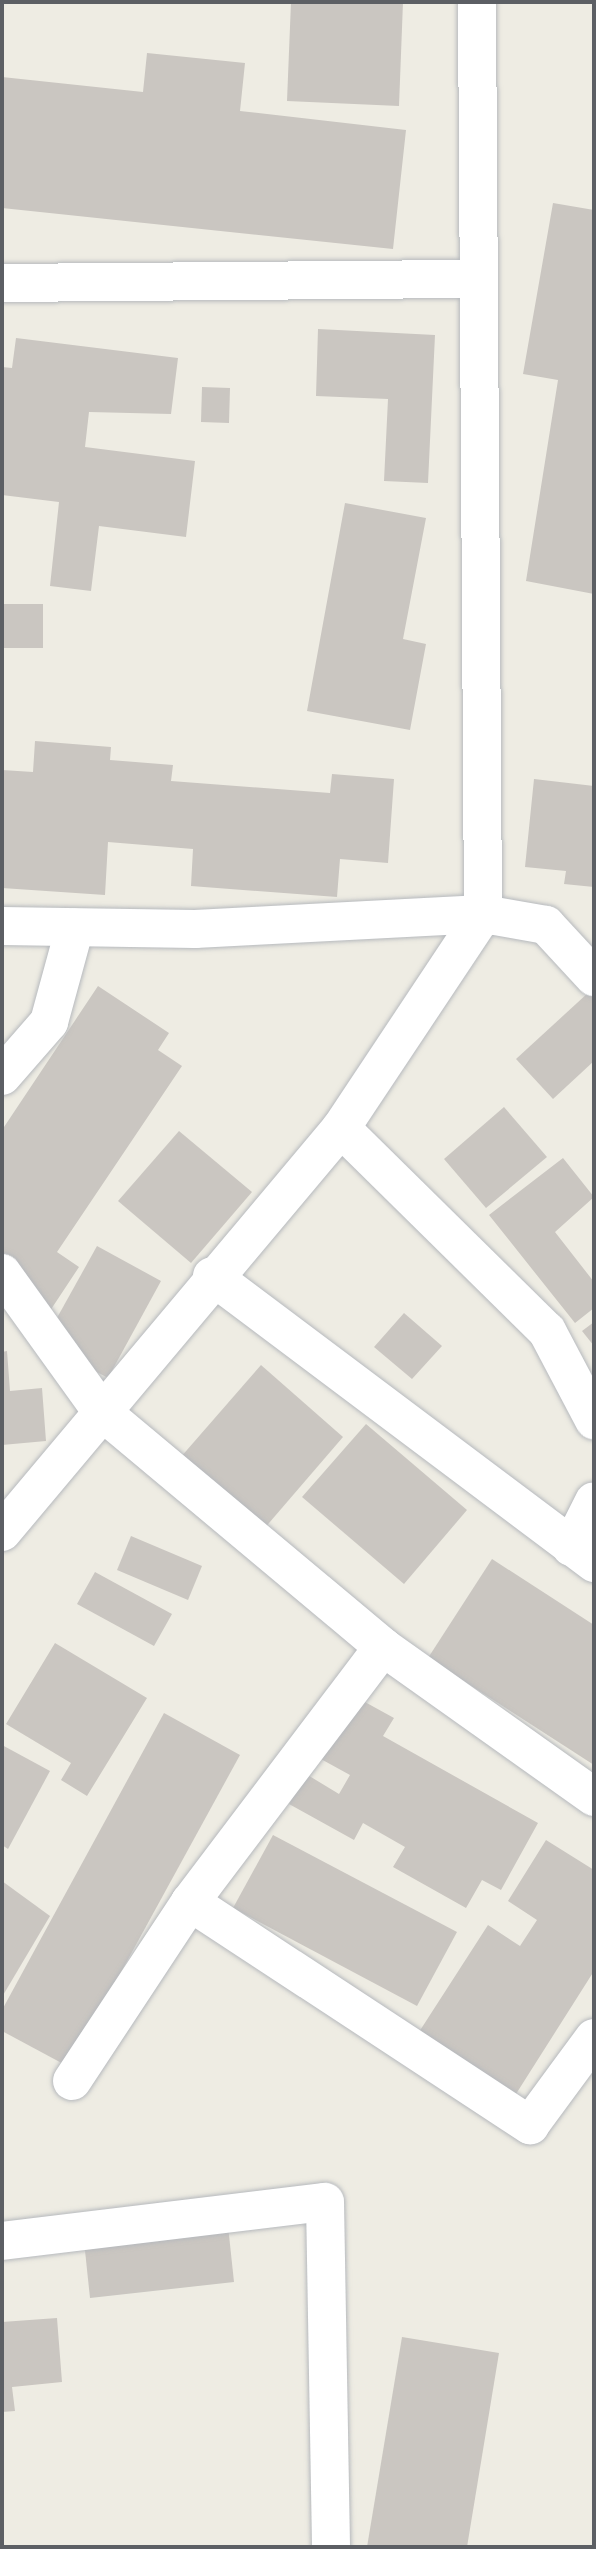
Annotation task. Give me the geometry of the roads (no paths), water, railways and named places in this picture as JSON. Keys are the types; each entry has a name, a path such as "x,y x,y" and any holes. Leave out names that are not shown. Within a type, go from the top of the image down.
{"street":[{"path":"2,1532 212,1276 341,1128 482,914 477,2"},
{"path":"2,283 479,279"},
{"path":"2,926 195,929 482,914 546,925 594,977"},
{"path":"2,1076 49,1022 75,927"},
{"path":"341,1128 547,1331 594,1420"},
{"path":"2,1273 101,1411 383,1647 594,1797"},
{"path":"212,1276 583,1555 594,1502"},
{"path":"72,2081 190,1902 383,1647"},
{"path":"190,1902 530,2125 594,2038"},
{"path":"2,2241 325,2202 328,2547"}]}
